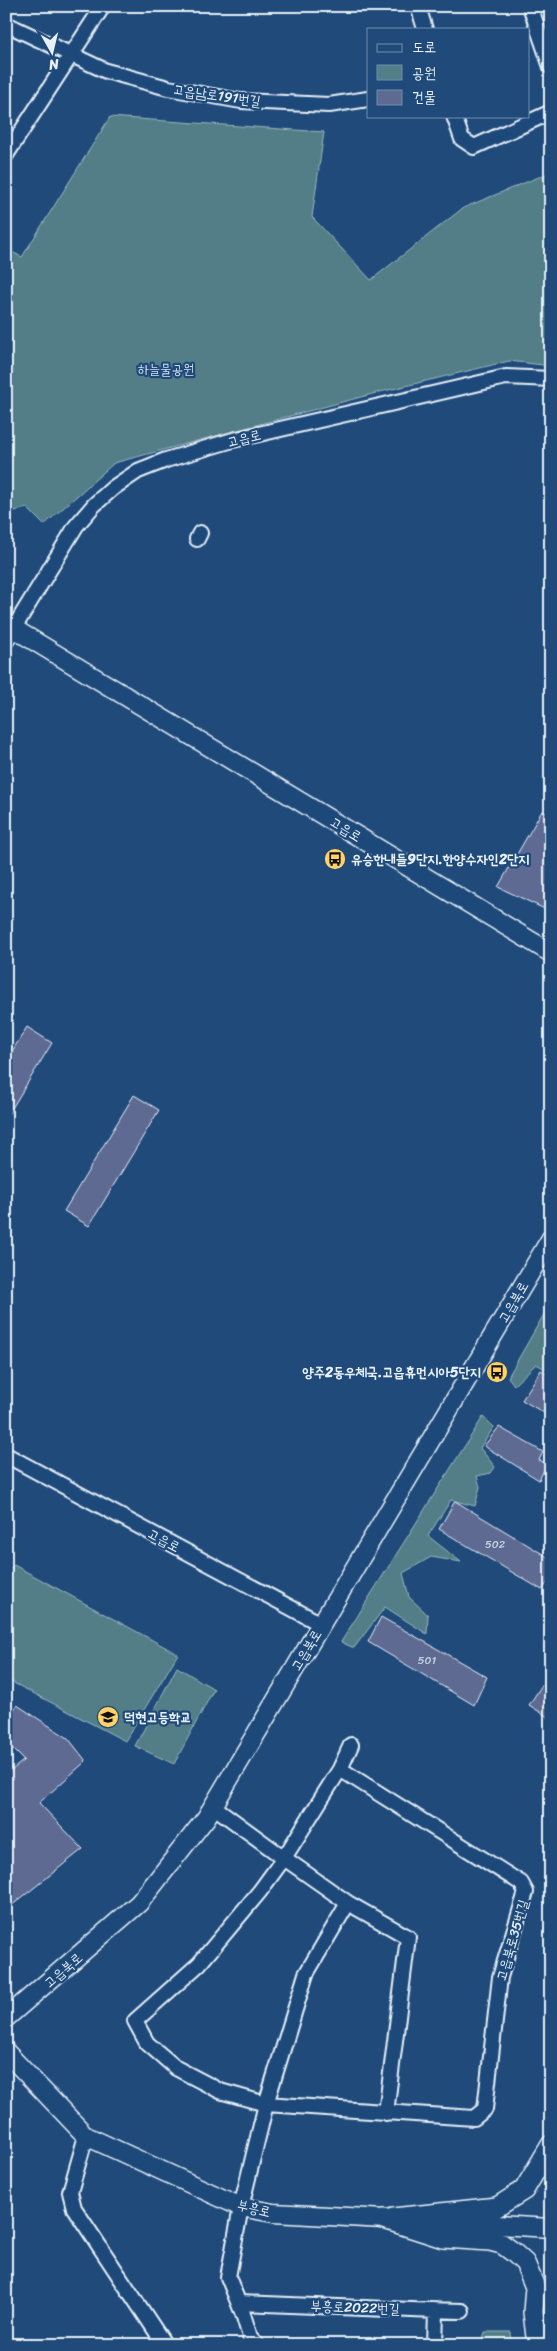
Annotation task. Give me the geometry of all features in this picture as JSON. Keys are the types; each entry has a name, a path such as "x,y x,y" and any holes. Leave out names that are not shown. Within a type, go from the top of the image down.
{"main road":[{"path":"384,2219 498,2206 524,2190 551,2145"},
{"path":"384,2219 443,2238 496,2243 513,2252 525,2263 535,2287 533,2312 537,2345"}],"street":[{"path":"6,155 103,6"},
{"path":"418,6 425,28"},
{"path":"530,6 551,67"},
{"name":"고읍남로191번길","path":"6,24 106,71 168,88 241,101 329,105 367,99"},
{"path":"455,118 462,139 474,147 551,112"},
{"name":"고읍로","path":"547,950 9,631 76,526 113,488 138,471 166,460 233,440 506,377 551,379"},
{"path":"547,950 551,968"},
{"name":"고읍북로","path":"6,2018 139,1903 213,1806 551,1238"},
{"name":"고읍로","path":"6,1455 321,1624"},
{"name":"고읍북로35번길","path":"340,1768 521,1883 526,1892 500,1977 485,2109 474,2118 266,2104 220,2091 176,2068 147,2043 135,2021 199,1964 260,1891 284,1858 340,1768 351,1745"},
{"path":"213,1806 348,1903 408,1937 386,2113"},
{"path":"257,2345 250,2337 228,2277 241,2207 266,2104 306,1974 348,1903"},
{"name":"부흥로","path":"6,2052 86,2136 241,2207 273,2213 551,2228"},
{"path":"86,2136 70,2192 74,2208 163,2342 162,2345"},
{"name":"부흥로2022번길","path":"239,2303 462,2311"},
{"name":"부흥로2022번길","path":"239,2303 436,2310 435,2345"}],"green space":[{"name":"하늘물공원","path":"110,117 324,132 312,217 371,280 463,208 551,172 551,366 509,361 376,393 114,463 44,525 27,508 6,513 6,249 22,257"},
{"path":"551,1302 551,1372 536,1364 514,1385 508,1377"},
{"path":"483,1417 494,1427 480,1448 495,1467 491,1473 477,1476 480,1487 475,1506 451,1500 428,1536 461,1562 431,1557 403,1573 409,1597 428,1615 427,1634 385,1607 354,1648 341,1642"},
{"path":"14,1565 178,1654 125,1741 6,1679 6,1573"},
{"path":"177,1667 214,1689 174,1764 135,1746"},
{"path":"485,2332 511,2332 512,2345 481,2345"}],"building":[{"path":"542,811 551,815 551,912 498,887"},
{"path":"27,1027 52,1043 6,1118 6,1061"},
{"path":"134,1095 159,1110 89,1226 64,1211"},
{"path":"541,1370 551,1376 551,1417 522,1400"},
{"path":"499,1427 543,1452 539,1460 547,1464 539,1480 484,1446"},
{"path":"455,1501 551,1559 551,1578 542,1590 439,1529"},
{"path":"381,1617 487,1677 474,1705 368,1642"},
{"path":"551,1671 551,1719 529,1705"},
{"path":"17,1705 68,1738 86,1761 39,1803 83,1849 6,1910 6,1775 24,1760 6,1742 6,1720"}],"place":[{"name":"유승한내들9단지.한양수자인2단지","path":"335,859"},
{"name":"양주2동우체국.고읍휴먼시아5단지","path":"497,1372"},
{"name":"덕현고등학교","path":"108,1717"}]}
